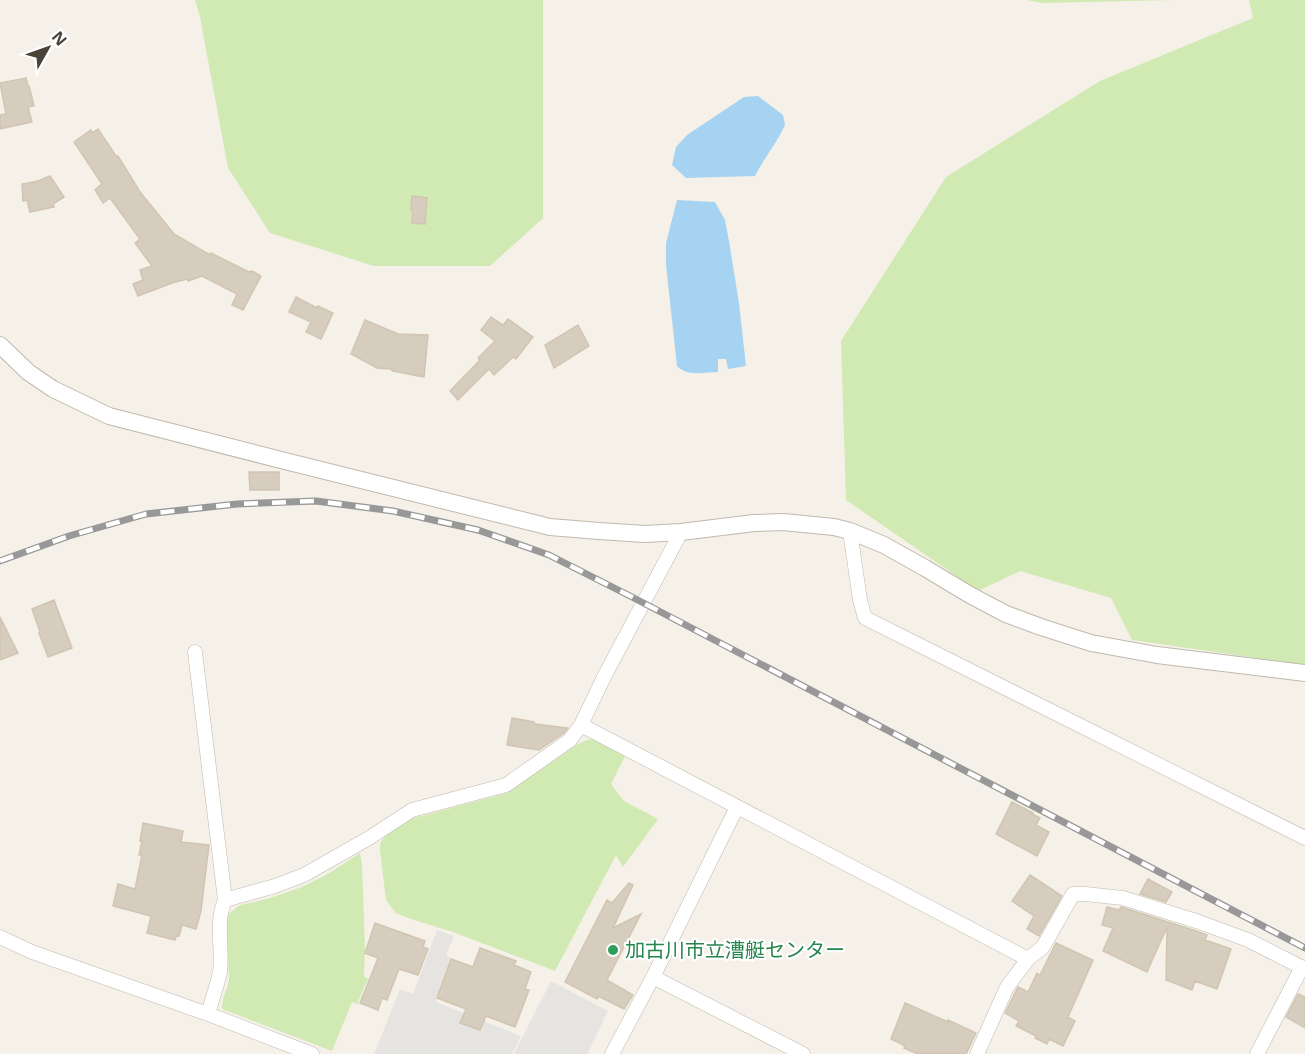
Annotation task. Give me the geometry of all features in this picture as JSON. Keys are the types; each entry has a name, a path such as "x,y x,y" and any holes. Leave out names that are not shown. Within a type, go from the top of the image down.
{"street":[{"path":"0,345 28,372 53,389 109,416 550,527 645,534 754,523 783,522 834,527 884,545 1006,614 1071,637 1156,655 1305,673"},
{"path":"850,531 860,600 865,618 1305,838"},
{"path":"225,900 275,886 304,874 369,838 412,810 506,784 570,740 581,725 681,532"},
{"path":"195,652 225,900 220,911 219,973 207,1014"},
{"path":"581,725 1028,959"},
{"path":"612,1054 737,807"},
{"path":"976,1054 1007,987 1028,959 1043,947 1073,894 1123,898 1199,922 1248,940 1304,968 1257,1054"},
{"path":"0,937 32,952 312,1054"},
{"path":"652,977 803,1054"}],"green space":[{"path":"195,0 543,0 543,218 490,266 374,266 270,233 228,168"},
{"path":"1027,0 1173,0 1042,3"},
{"path":"1249,0 1305,0 1305,665 1132,640 1111,598 1020,571 978,591 846,500 841,341 946,177 1100,81 1253,18"},
{"path":"593,739 626,754 611,784 624,801 658,819 623,867 616,855 555,971 396,913 386,900 380,850 381,842 385,837 414,818 507,793 578,744"},
{"path":"360,853 365,948 364,976 368,979 357,1004 352,1002 332,1051 222,1009 229,979 226,916 240,905 302,887 328,874"}],"shaded area":[{"path":"437,930 454,936 446,955 450,958 436,1002 521,1036 512,1054 374,1054 400,989 413,994"},
{"path":"551,981 608,1011 587,1054 514,1054"}],"water":[{"path":"758,96 783,115 785,125 755,176 686,178 672,165 676,147 687,135 744,97"},
{"path":"677,200 715,202 725,220 739,303 746,366 728,369 726,359 718,359 718,372 696,373 686,372 677,366 666,265 666,243"}],"building":[{"path":"26,78 34,106 28,107 32,122 0,129 0,115 6,114 0,83"},
{"path":"98,129 140,192 174,234 210,255 211,253 261,276 243,310 232,305 237,294 202,276 172,283 138,296 133,284 143,280 140,270 152,266 135,243 140,239 110,198 103,203 95,190 102,184 74,142 91,130 92,133"},
{"path":"50,176 64,197 53,204 54,207 30,212 27,200 23,201 22,184"},
{"path":"412,196 427,198 425,224 412,223"},
{"path":"296,297 333,313 321,339 306,332 311,322 289,312"},
{"path":"491,317 503,325 508,319 533,337 516,359 513,357 494,375 489,369 458,400 450,391 495,341 481,330"},
{"path":"365,320 398,334 428,335 424,377 392,371 392,369 377,368 351,354"},
{"path":"578,325 589,346 554,368 545,345"},
{"path":"249,472 279,472 279,490 250,490"},
{"path":"54,600 72,648 48,657 32,609"},
{"path":"0,617 18,653 0,660"},
{"path":"512,718 535,724 568,728 539,750 507,745"},
{"path":"1012,802 1040,818 1036,825 1049,832 1037,856 996,834"},
{"path":"143,823 183,831 181,842 209,845 201,911 196,929 182,925 179,936 177,935 175,940 147,933 151,916 113,906 118,884 135,889 142,855 139,855"},
{"path":"1030,875 1062,896 1039,936 1027,929 1034,916 1012,901"},
{"path":"1148,879 1172,892 1166,902 1140,894"},
{"name":"加古川市立漕艇センター","path":"629,883 633,885 613,928 641,914 607,980 633,995 624,1009 598,996 597,999 565,982 607,900 612,903"},
{"path":"1107,907 1119,910 1121,907 1196,931 1207,935 1205,940 1231,949 1217,989 1195,981 1192,990 1166,980 1167,927 1147,972 1103,951 1113,928 1102,925"},
{"path":"375,923 425,941 423,947 428,949 418,975 399,969 387,1000 382,998 378,1010 360,1003 378,958 365,953"},
{"path":"1056,943 1093,960 1068,1017 1075,1021 1063,1046 1049,1039 1047,1044 1035,1038 1036,1036 1016,1026 1019,1021 1005,1013 1018,987 1028,992 1037,973 1040,975"},
{"path":"480,948 516,961 514,965 531,972 525,989 529,990 515,1027 486,1016 480,1030 460,1023 466,1009 437,998 451,959 473,967"},
{"path":"1298,994 1305,997 1305,1028 1286,1017"},
{"path":"905,1003 976,1033 966,1054 918,1054 891,1039"}],"railway":[{"path":"0,561 69,536 146,514 237,504 316,501 393,511 478,530 549,555 1305,948"}],"place":[{"name":"加古川市立漕艇センター","path":"613,950"}]}
